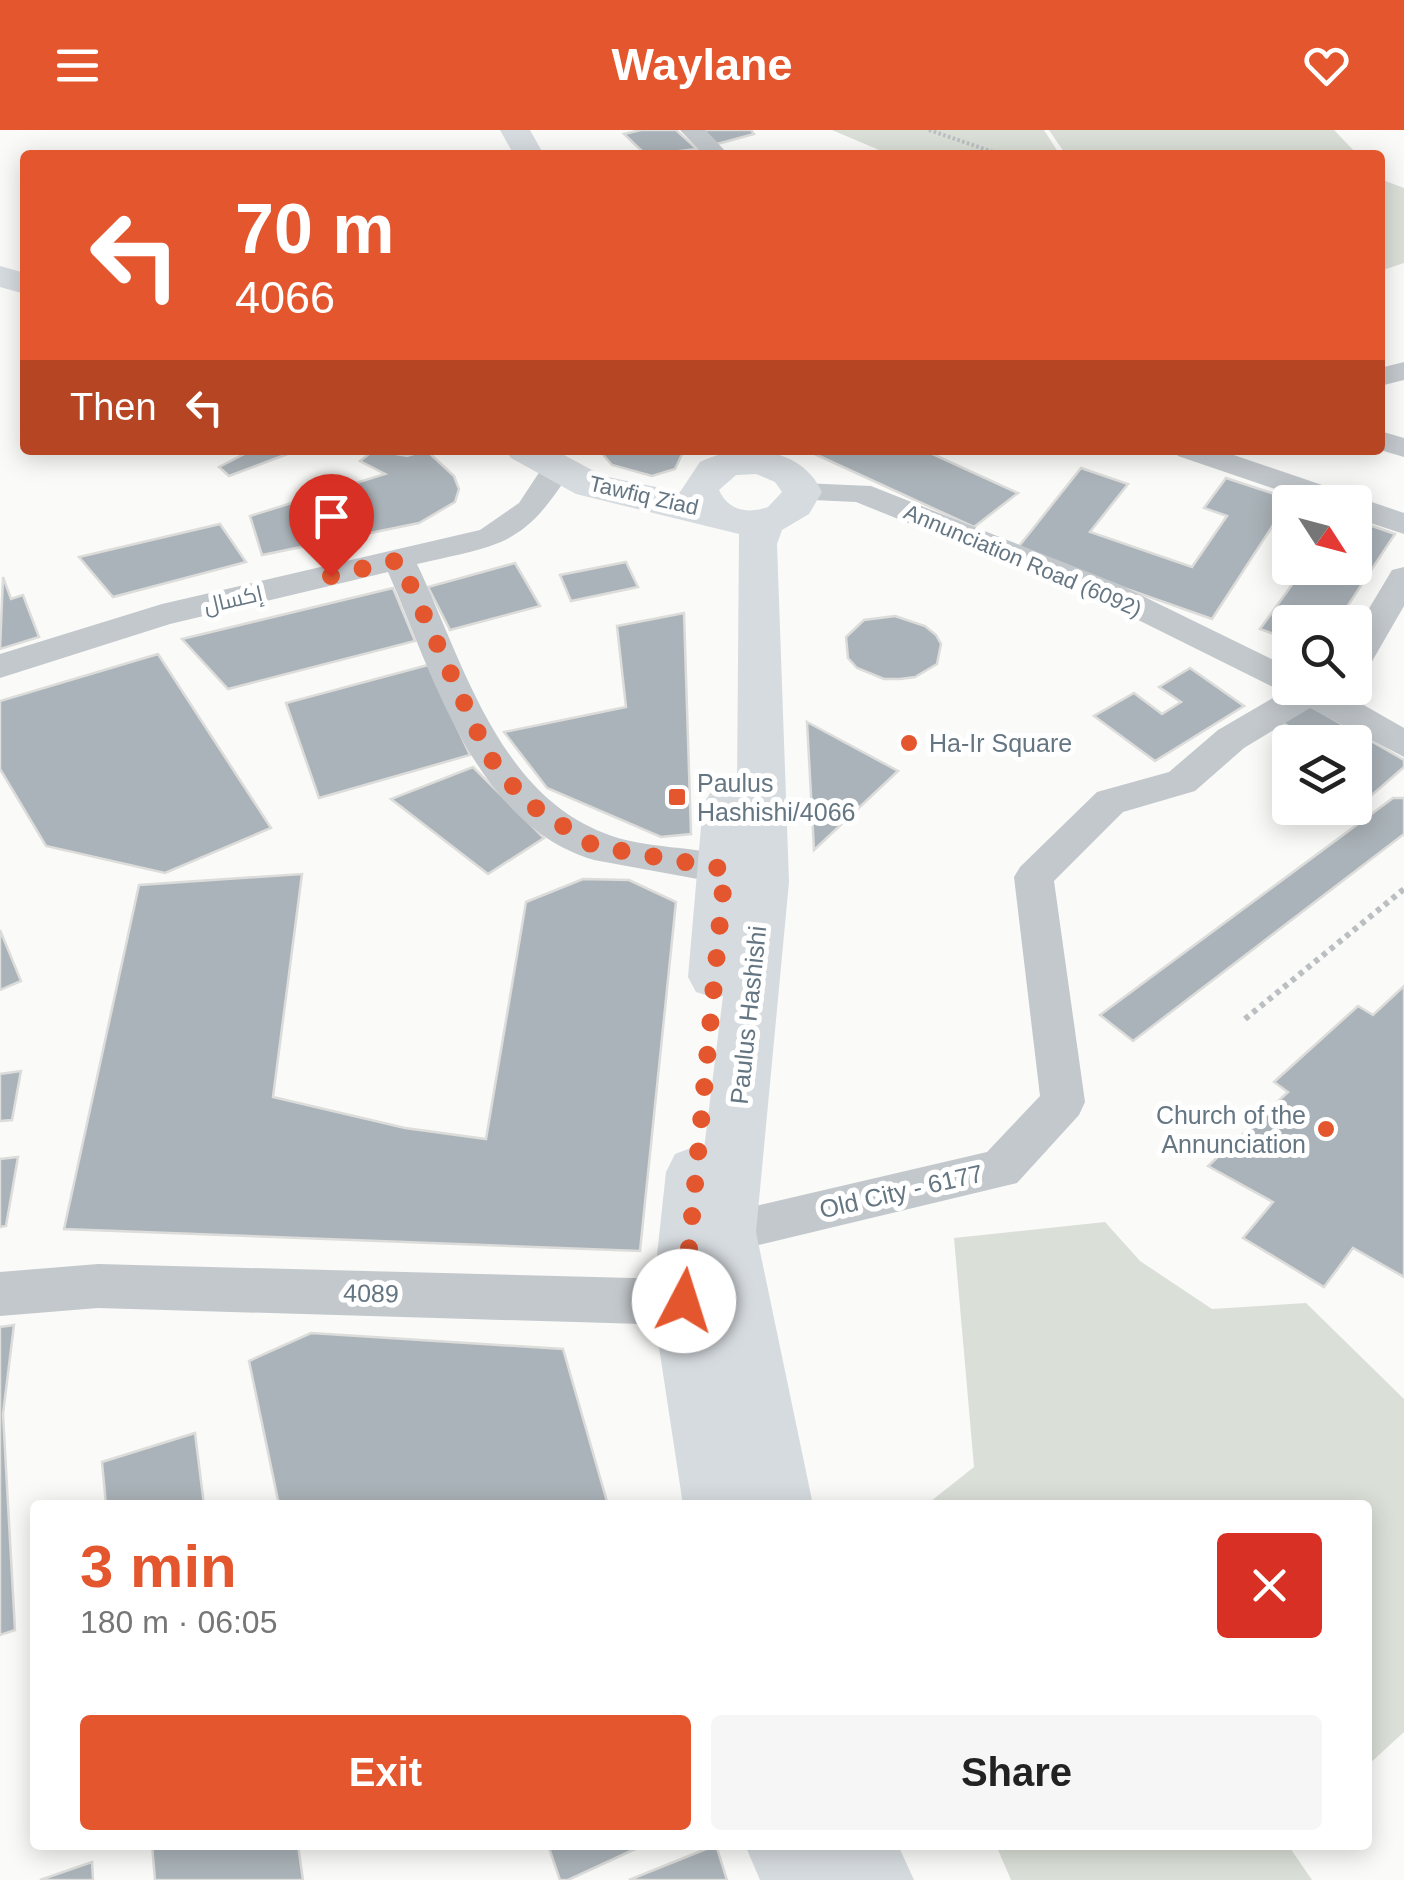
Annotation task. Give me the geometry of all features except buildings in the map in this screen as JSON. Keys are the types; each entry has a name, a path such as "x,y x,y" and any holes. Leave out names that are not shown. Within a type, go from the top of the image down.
{"street":[{"path":"692,130 712,150"},
{"path":"1205,455 1292,485"},
{"name":"Tawfiq Ziad","path":"545,456 590,485 748,479"},
{"name":"إكسال","path":"0,666 162,615 491,537 531,509 545,456"},
{"name":"Annunciation Road (6092)","path":"748,479 860,493 1104,590 1272,671"},
{"name":"Paulus Hashishi","path":"717,1500 684,1301 725,869 748,479"},
{"name":"Paulus Hashishi","path":"748,479 756,544 763,882 725,1232 777,1500"},
{"path":"1372,513 1404,524"},
{"path":"399,560 488,755 525,801 594,846 725,869"},
{"path":"1372,633 1404,577"},
{"name":"Old City - 6177","path":"725,1232 1001,1168 1062,1102 1034,877 1110,802 1182,782 1231,739 1279,705"},
{"name":"Annunciation Road (6092)","path":"1336,705 1403,742"},
{"name":"4089","path":"0,1294 98,1286 684,1301 742,1306"},
{"path":"787,1850 802,1880"},
{"path":"857,1850 874,1880"}],"path":[{"path":"929,130 987,150"},
{"path":"1246,1019 1404,889"}],"shaded area":[{"path":"832,130 1044,130 1057,150 879,150"},
{"path":"1049,130 1334,130 1353,150 1063,150"},
{"path":"1385,181 1404,188 1404,263 1385,269"},
{"path":"1105,1222 1140,1261 1212,1309 1306,1303 1404,1399 1404,1732 1372,1761 1372,1500 932,1500 974,1467 954,1238"},
{"path":"998,1850 1291,1850 1312,1880 1011,1880"}],"place":[{"name":"Ha-Ir Square","path":"909,743"},
{"name":"Paulus Hashishi/4066","path":"677,797"},
{"name":"Church of the Annunciation","path":"1326,1129"}],"route":[{"path":"331,576 399,560 488,755 525,801 594,846 725,869 684,1301"}]}
